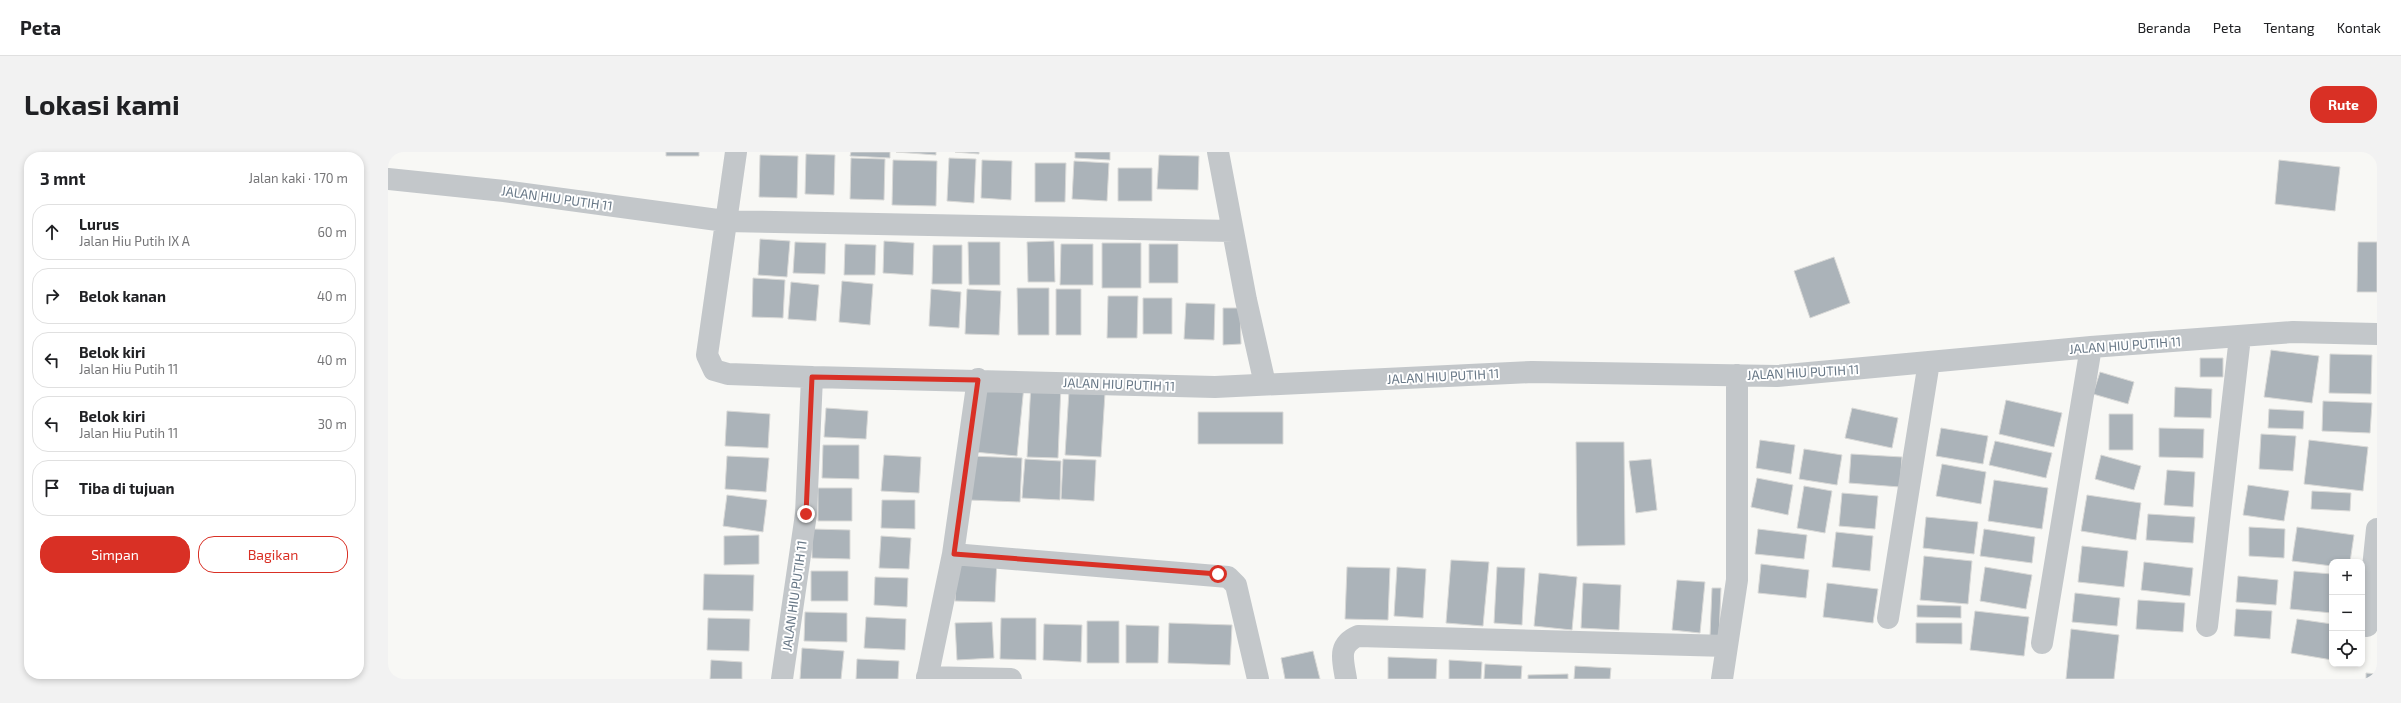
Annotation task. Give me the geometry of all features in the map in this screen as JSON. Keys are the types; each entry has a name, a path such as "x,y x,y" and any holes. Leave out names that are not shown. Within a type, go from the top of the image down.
{"street":[{"path":"736,152 707,355 714,370 728,374 812,377"},
{"path":"1218,152 1246,300 1265,384"},
{"name":"JALAN HIU PUTIH 11","path":"388,179 504,191 725,221 1233,231"},
{"name":"JALAN HIU PUTIH 11","path":"782,679 806,514 812,377 1215,387 1532,372 1777,376 2091,347 2293,332 2377,334"},
{"path":"2207,626 2240,336"},
{"path":"2042,642 2091,347"},
{"path":"1888,618 1929,362"},
{"path":"1722,679 1738,580 1738,375"},
{"path":"978,380 954,554 927,678 1011,679"},
{"path":"2367,626 2377,529"},
{"path":"954,554 1228,577 1236,585 1258,679"},
{"path":"1346,679 1343,649 1349,640 1358,636 1727,646"}],"building":[{"path":"666,152 699,152 699,156 666,156"},
{"path":"851,152 890,152 890,158 850,156"},
{"path":"896,152 936,152 936,155"},
{"path":"955,152 979,152 979,154"},
{"path":"1075,152 1110,152 1110,160 1075,158"},
{"path":"806,154 835,155 834,195 805,194"},
{"path":"760,155 798,156 797,198 759,197"},
{"path":"1159,155 1199,156 1198,190 1157,189"},
{"path":"851,158 885,159 884,200 850,199"},
{"path":"949,158 976,159 974,203 947,201"},
{"path":"893,160 937,161 936,206 892,205"},
{"path":"982,160 1012,161 1011,200 981,198"},
{"path":"2279,160 2340,167 2335,211 2275,204"},
{"path":"1074,161 1109,163 1107,201 1072,199"},
{"path":"1035,163 1066,163 1065,202 1035,202"},
{"path":"1118,168 1152,168 1152,201 1118,201"},
{"path":"760,239 790,241 787,277 758,275"},
{"path":"884,241 914,243 913,275 883,273"},
{"path":"1054,241 1055,282 1028,282 1027,242"},
{"path":"795,242 826,243 825,274 793,273"},
{"path":"968,242 1000,242 1000,285 969,285"},
{"path":"2358,242 2377,242 2377,292 2357,292"},
{"path":"1102,243 1141,243 1141,288 1102,288"},
{"path":"845,244 876,245 875,275 844,275"},
{"path":"1061,244 1093,244 1093,285 1060,285"},
{"path":"1149,244 1178,244 1178,283 1149,283"},
{"path":"933,245 962,245 962,284 932,284"},
{"path":"1834,257 1850,303 1810,318 1794,271"},
{"path":"753,278 785,280 783,318 752,317"},
{"path":"842,281 873,284 870,325 839,322"},
{"path":"791,282 819,285 816,321 788,319"},
{"path":"1017,288 1049,288 1049,335 1018,335"},
{"path":"931,289 961,292 959,328 929,326"},
{"path":"967,289 1001,291 999,335 965,334"},
{"path":"1056,289 1081,289 1081,335 1056,335"},
{"path":"1108,296 1138,296 1137,338 1107,338"},
{"path":"1143,298 1172,298 1172,334 1143,334"},
{"path":"1186,303 1215,304 1214,340 1184,339"},
{"path":"1223,308 1240,308 1241,344 1223,345"},
{"path":"2271,350 2319,356 2312,403 2264,397"},
{"path":"2330,354 2372,355 2371,394 2329,393"},
{"path":"2200,358 2223,358 2223,377 2200,377"},
{"path":"2100,372 2134,382 2128,404 2093,394"},
{"path":"981,382 1024,386 1017,456 974,452"},
{"path":"1031,383 1061,385 1058,458 1027,457"},
{"path":"2175,387 2212,389 2211,418 2174,417"},
{"path":"1069,391 1105,393 1101,457 1065,455"},
{"path":"2006,400 2062,413 2054,447 1999,434"},
{"path":"2323,401 2372,403 2370,433 2322,431"},
{"path":"826,408 868,411 866,439 824,437"},
{"path":"1852,408 1898,418 1892,448 1845,438"},
{"path":"2269,409 2304,411 2303,429 2268,428"},
{"path":"727,411 770,414 768,448 725,446"},
{"path":"1198,412 1283,412 1283,444 1198,444"},
{"path":"2109,414 2133,414 2133,450 2109,450"},
{"path":"1941,428 1988,436 1983,464 1936,456"},
{"path":"2159,428 2204,429 2203,458 2159,457"},
{"path":"2261,434 2296,436 2293,471 2259,469"},
{"path":"1760,440 1795,445 1791,474 1756,468"},
{"path":"2309,440 2368,447 2363,491 2304,484"},
{"path":"1995,441 2052,453 2046,478 1989,465"},
{"path":"1576,442 1624,442 1625,545 1577,546"},
{"path":"823,445 859,445 859,479 822,478"},
{"path":"1804,449 1842,455 1837,485 1799,479"},
{"path":"1851,454 1902,457 1900,487 1849,483"},
{"path":"884,455 921,457 919,493 881,491"},
{"path":"2101,455 2141,466 2134,490 2095,479"},
{"path":"727,456 769,458 766,492 725,489"},
{"path":"970,456 1022,458 1020,502 968,500"},
{"path":"1025,459 1061,461 1060,500 1022,498"},
{"path":"1063,459 1096,460 1094,501 1061,499"},
{"path":"1651,459 1657,510 1636,513 1629,461"},
{"path":"1942,464 1986,472 1981,504 1936,496"},
{"path":"2167,470 2195,472 2193,507 2164,505"},
{"path":"1757,478 1793,485 1788,515 1751,507"},
{"path":"1994,480 2048,488 2042,529 1988,521"},
{"path":"2248,485 2289,491 2284,521 2243,515"},
{"path":"1804,486 1832,491 1825,533 1797,528"},
{"path":"818,488 852,488 852,521 818,521"},
{"path":"2312,491 2351,493 2350,511 2311,509"},
{"path":"1842,493 1878,496 1875,529 1839,526"},
{"path":"727,495 767,500 763,532 723,526"},
{"path":"2087,495 2141,503 2136,540 2081,531"},
{"path":"882,500 915,500 915,529 881,528"},
{"path":"2148,514 2195,517 2193,543 2146,540"},
{"path":"1926,517 1978,522 1974,554 1923,548"},
{"path":"2249,527 2285,529 2284,558 2249,556"},
{"path":"2297,527 2354,535 2350,559 2329,559 2329,566 2292,561"},
{"path":"812,529 850,530 850,559 812,558"},
{"path":"1758,529 1807,535 1804,559 1755,554"},
{"path":"1984,529 2035,537 2032,563 1980,556"},
{"path":"1836,532 1873,536 1870,571 1832,567"},
{"path":"759,535 759,564 724,565 724,536"},
{"path":"881,536 911,538 909,569 879,568"},
{"path":"2082,546 2128,551 2124,587 2078,582"},
{"path":"1924,556 1972,561 1968,604 1920,600"},
{"path":"957,557 997,558 995,602 955,601"},
{"path":"1451,560 1489,562 1483,626 1446,623"},
{"path":"2144,562 2193,568 2190,596 2141,590"},
{"path":"1761,564 1809,570 1806,598 1758,593"},
{"path":"1347,567 1390,568 1388,620 1345,619"},
{"path":"1397,567 1426,569 1423,618 1394,616"},
{"path":"1497,567 1525,568 1522,625 1494,623"},
{"path":"1985,567 2032,575 2026,609 1980,601"},
{"path":"811,571 848,571 848,601 811,601"},
{"path":"2294,571 2329,574 2329,613 2290,609"},
{"path":"1539,573 1577,577 1572,630 1534,626"},
{"path":"704,574 754,575 753,611 703,610"},
{"path":"2238,576 2278,580 2276,605 2236,602"},
{"path":"875,577 908,578 907,607 874,605"},
{"path":"1677,580 1705,582 1700,633 1672,630"},
{"path":"1583,583 1621,585 1619,630 1581,628"},
{"path":"1827,583 1878,589 1873,623 1823,617"},
{"path":"1712,588 1721,588 1719,637 1710,636"},
{"path":"2075,593 2120,598 2117,626 2072,622"},
{"path":"2138,600 2185,603 2183,632 2136,629"},
{"path":"1917,605 1961,606 1961,618 1917,617"},
{"path":"2236,609 2272,611 2270,639 2234,636"},
{"path":"1975,611 2029,617 2024,656 1970,650"},
{"path":"805,612 847,613 847,642 804,641"},
{"path":"866,617 906,619 905,650 864,648"},
{"path":"708,618 750,619 749,651 707,650"},
{"path":"1001,618 1036,618 1036,660 1000,659"},
{"path":"2297,619 2329,624 2329,659 2291,653"},
{"path":"1087,621 1119,621 1119,663 1087,663"},
{"path":"992,622 994,658 957,660 955,623"},
{"path":"1169,623 1232,625 1230,665 1168,663"},
{"path":"1916,623 1962,623 1962,644 1916,643"},
{"path":"1044,624 1082,625 1081,662 1043,660"},
{"path":"1126,625 1159,626 1158,663 1126,663"},
{"path":"2071,629 2119,635 2114,679 2066,679"},
{"path":"802,648 844,651 841,679 800,679"},
{"path":"1313,651 1320,679 1285,679 1281,658"},
{"path":"1388,657 1437,659 1436,679 1388,679"},
{"path":"857,659 899,661 898,679 856,679"},
{"path":"711,660 742,662 742,679 710,679"},
{"path":"1449,660 1482,662 1481,679 1449,679"},
{"path":"1485,664 1522,666 1521,679 1484,679"},
{"path":"1575,666 1611,668 1610,679 1574,679"},
{"path":"2366,673 2377,674 2377,679 2366,679"},
{"path":"1568,674 1568,679 1528,679 1528,675"}],"route":[{"path":"806,514 812,377 978,380 954,554 1218,574"}]}
